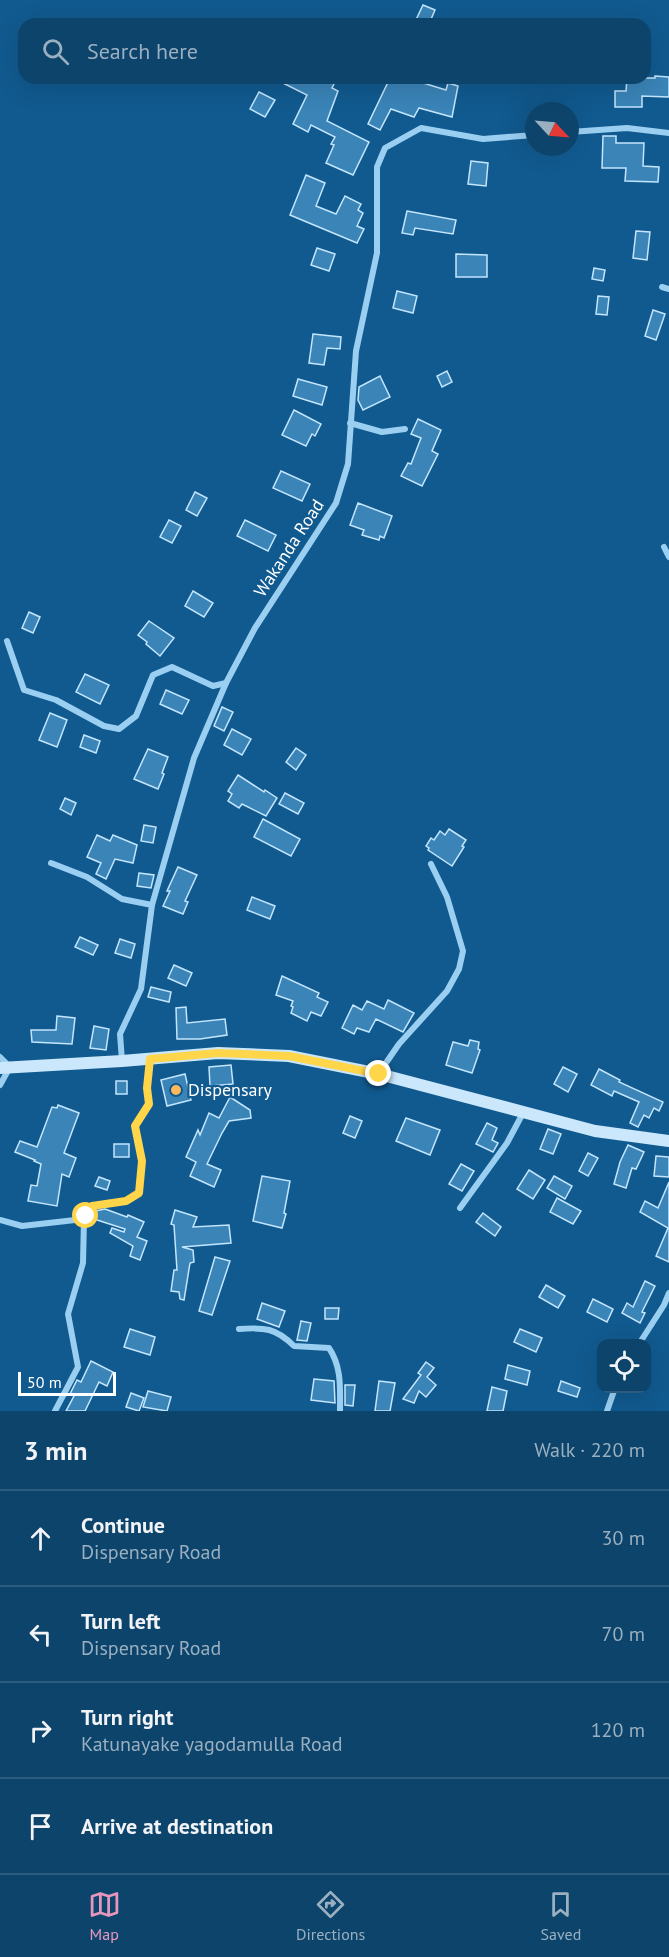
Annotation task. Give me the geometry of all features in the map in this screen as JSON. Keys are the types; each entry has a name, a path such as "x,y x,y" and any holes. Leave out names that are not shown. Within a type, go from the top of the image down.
{"main road":[{"path":"5,1067 218,1053 289,1056 379,1074 596,1131 669,1141"}],"street":[{"name":"Wakanda Road","path":"122,1061 120,1034 141,989 152,905 194,758 226,683 255,628 336,503 348,464 356,351 377,253 377,167 385,148 421,128 483,139 525,136"},
{"path":"579,131 627,128 669,133"},
{"path":"350,423 382,432 405,429"},
{"path":"664,546 669,557"},
{"path":"7,641 24,690 56,700 104,726 119,729 136,716 153,675 172,667 213,686 226,683"},
{"path":"51,863 87,877 122,898 152,905"},
{"path":"379,1074 399,1044 447,991 459,969 463,951 447,897 431,864"},
{"path":"0,1057 5,1067 0,1086"},
{"path":"55,1411 78,1367 68,1314 83,1263 85,1217 92,1206 126,1201 139,1193 142,1161 135,1126 149,1104 147,1088 150,1059"},
{"path":"460,1208 507,1143 523,1113"},
{"path":"0,1220 22,1226 85,1217"},
{"path":"642,1339 669,1293"},
{"path":"239,1329 259,1328 282,1334 294,1346 329,1348 336,1358 340,1375 340,1411"},
{"path":"607,1411 614,1393"}],"building":[{"path":"423,5 435,10 432,18 417,18"},
{"path":"655,76 669,77 669,97 642,96 642,107 615,107 615,91 626,91 627,84 651,84 651,78"},
{"path":"285,84 334,84 332,88 338,91 327,121 369,142 353,175 326,163 335,137 311,125 308,132 293,124 307,95"},
{"path":"387,84 426,84 446,90 448,84 458,86 452,117 419,108 414,117 391,109 380,130 368,124"},
{"path":"259,92 275,100 265,117 250,109"},
{"path":"603,136 616,136 616,143 644,143 643,166 659,167 658,182 625,181 626,168 602,168"},
{"path":"471,161 488,163 486,186 468,184"},
{"path":"306,175 325,183 316,206 336,214 345,196 361,204 358,210 363,213 357,226 364,229 357,243 290,215"},
{"path":"407,211 456,220 453,234 415,228 413,235 402,233"},
{"path":"636,231 650,232 647,260 633,258"},
{"path":"317,248 335,254 329,271 311,265"},
{"path":"456,254 487,255 487,277 456,277"},
{"path":"594,268 605,270 603,281 592,279"},
{"path":"397,291 417,296 413,313 393,308"},
{"path":"598,296 609,297 607,315 596,314"},
{"path":"653,310 665,314 656,340 645,336"},
{"path":"313,334 341,337 340,349 327,348 324,365 309,363"},
{"path":"447,371 452,382 442,387 437,376"},
{"path":"380,376 390,397 363,410 358,400 359,387"},
{"path":"298,379 327,387 322,405 293,396"},
{"path":"294,410 321,424 315,436 312,434 306,446 282,435"},
{"path":"418,419 441,430 432,451 438,454 422,486 401,476 408,463 411,464 421,438 411,434"},
{"path":"281,471 310,484 302,501 273,488"},
{"path":"195,492 207,498 197,516 186,510"},
{"path":"358,503 392,516 384,538 380,536 379,540 362,535 364,530 350,525"},
{"path":"169,520 181,526 172,543 160,537"},
{"path":"245,520 276,535 268,551 237,536"},
{"path":"193,591 213,603 204,617 185,606"},
{"path":"29,612 40,617 33,633 22,628"},
{"path":"149,621 174,638 160,656 138,635"},
{"path":"85,674 109,685 100,704 76,692"},
{"path":"166,690 189,700 182,714 160,704"},
{"path":"222,707 233,712 224,731 214,726"},
{"path":"50,713 67,720 57,747 39,740"},
{"path":"232,729 251,739 242,755 224,745"},
{"path":"84,735 100,741 96,753 80,747"},
{"path":"296,748 306,755 296,770 286,762"},
{"path":"148,749 168,757 158,789 134,779"},
{"path":"238,775 277,798 266,816 242,804 239,808 228,801 232,794 228,791"},
{"path":"285,793 304,803 298,814 279,804"},
{"path":"65,798 76,803 71,815 60,809"},
{"path":"263,819 300,839 291,856 254,837"},
{"path":"144,825 156,827 153,843 141,841"},
{"path":"449,829 466,840 452,866 428,850 426,846 431,838 434,840 440,831 445,835"},
{"path":"97,835 110,841 113,835 137,845 133,863 115,859 106,879 96,874 101,863 87,857"},
{"path":"178,867 197,875 185,901 188,902 183,914 163,906"},
{"path":"139,873 154,875 151,888 137,886"},
{"path":"252,897 275,906 270,919 247,910"},
{"path":"80,937 98,945 93,955 75,947"},
{"path":"120,939 135,944 131,958 115,953"},
{"path":"174,965 192,973 186,986 168,978"},
{"path":"282,976 319,993 317,997 328,1002 321,1016 311,1012 307,1021 291,1013 293,1001 276,995"},
{"path":"151,987 171,992 169,1002 148,997"},
{"path":"388,1000 414,1013 403,1032 376,1019 369,1032 357,1028 354,1034 342,1028 353,1005 362,1010 367,1001 384,1009"},
{"path":"186,1007 187,1023 225,1019 227,1035 200,1039 177,1039 176,1008"},
{"path":"57,1016 75,1018 72,1044 32,1042 31,1030 56,1030"},
{"path":"94,1026 109,1029 106,1050 90,1048"},
{"path":"470,1040 479,1042 478,1049 480,1050 472,1073 446,1065 453,1042 468,1046"},
{"path":"231,1065 233,1084 210,1086 209,1067"},
{"path":"563,1067 577,1074 568,1092 554,1084"},
{"path":"599,1069 620,1080 619,1082 663,1102 659,1111 654,1108 649,1118 644,1115 638,1127 630,1123 639,1102 614,1091 612,1096 591,1085"},
{"name":"Dispensary","path":"185,1074 191,1100 167,1106 161,1080"},
{"path":"116,1081 127,1081 127,1094 116,1094"},
{"path":"230,1097 250,1110 251,1118 229,1121 222,1133 207,1164 221,1170 214,1187 190,1176 196,1162 186,1157 198,1130 200,1135 209,1113 219,1118"},
{"path":"58,1105 79,1113 64,1153 76,1158 69,1177 62,1174 57,1206 28,1201 31,1185 37,1186 41,1164 15,1152 20,1141 37,1147 52,1107 57,1108"},
{"path":"350,1116 362,1121 355,1138 343,1133"},
{"path":"406,1118 440,1130 430,1155 396,1141"},
{"path":"487,1123 497,1128 492,1140 498,1143 493,1152 476,1144"},
{"path":"548,1129 561,1134 553,1154 540,1149"},
{"path":"114,1144 129,1144 129,1157 114,1157"},
{"path":"628,1145 644,1152 636,1169 632,1168 626,1188 614,1184"},
{"path":"588,1153 598,1158 588,1176 579,1171"},
{"path":"656,1156 669,1157 669,1177 654,1176"},
{"path":"461,1164 474,1171 462,1191 449,1184"},
{"path":"529,1170 545,1180 533,1199 517,1189"},
{"path":"262,1176 290,1181 282,1228 253,1221"},
{"path":"554,1176 572,1186 565,1199 547,1188"},
{"path":"99,1177 110,1181 107,1190 95,1186"},
{"path":"669,1182 669,1262 656,1256 668,1228 640,1212 645,1201 658,1208"},
{"path":"557,1198 581,1211 573,1224 550,1212"},
{"path":"105,1209 144,1222 137,1237 147,1241 140,1260 130,1256 133,1246 110,1233 112,1228 124,1232 125,1229 91,1218 95,1211"},
{"path":"175,1210 197,1217 193,1227 229,1225 231,1243 182,1247 193,1250 194,1262 190,1263 184,1300 180,1299 179,1292 171,1291 174,1270 177,1270 174,1225 171,1224"},
{"path":"483,1213 501,1227 495,1236 476,1222"},
{"path":"215,1257 230,1261 212,1315 199,1311"},
{"path":"645,1281 655,1286 642,1312 645,1313 640,1323 622,1313 627,1303 633,1307"},
{"path":"546,1285 565,1296 558,1308 539,1297"},
{"path":"593,1299 613,1309 607,1322 587,1312"},
{"path":"262,1303 285,1311 279,1327 257,1319"},
{"path":"325,1308 339,1308 338,1319 325,1319"},
{"path":"301,1321 311,1323 307,1341 297,1340"},
{"path":"130,1329 155,1337 150,1355 124,1347"},
{"path":"520,1329 542,1338 536,1352 514,1342"},
{"path":"91,1361 113,1372 107,1386 99,1382 85,1411 66,1411 74,1396 70,1394 77,1380 81,1382"},
{"path":"426,1362 434,1368 427,1377 436,1385 426,1397 419,1391 414,1403 403,1399 421,1375 418,1373"},
{"path":"508,1365 530,1371 527,1385 505,1379"},
{"path":"314,1379 334,1381 335,1403 311,1400"},
{"path":"379,1381 395,1383 390,1411 375,1411"},
{"path":"561,1381 580,1388 577,1397 558,1391"},
{"path":"345,1385 355,1385 353,1406 345,1405"},
{"path":"492,1387 507,1391 503,1411 487,1411"},
{"path":"148,1391 171,1397 167,1411 143,1407"},
{"path":"131,1393 144,1398 139,1411 126,1407"}],"place":[{"name":"Dispensary","path":"176,1090"}],"route":[{"path":"86,1216 92,1206 126,1201 139,1193 142,1161 135,1126 149,1104 147,1088 150,1059 218,1053 289,1056 379,1074"}]}
